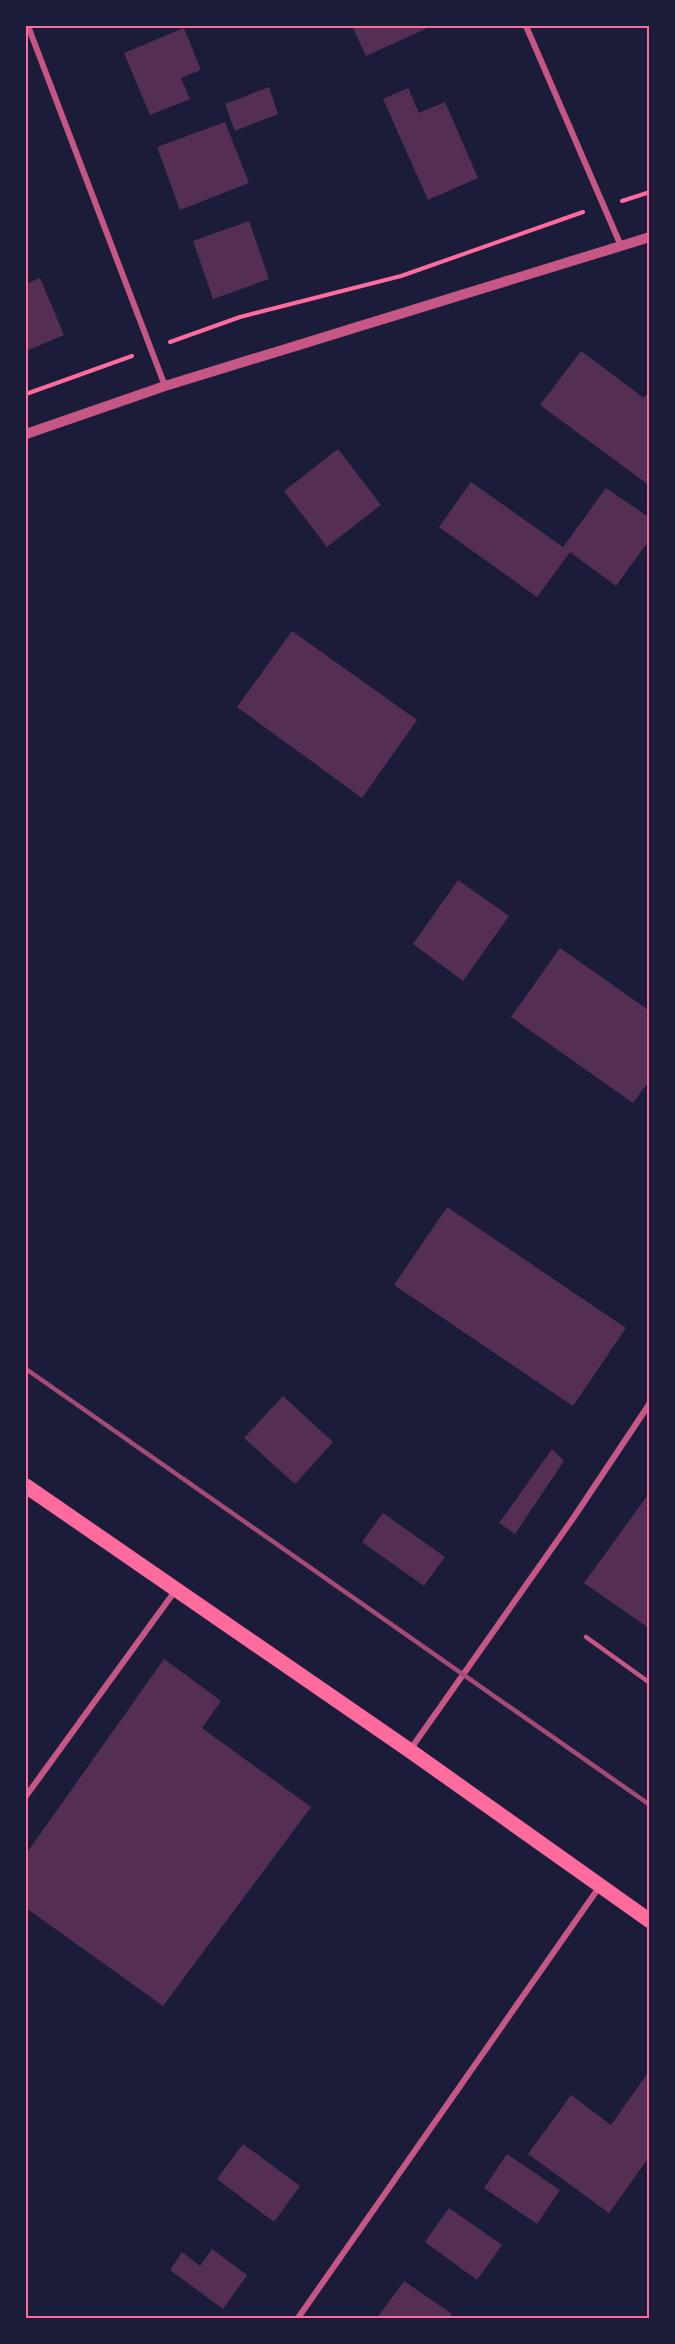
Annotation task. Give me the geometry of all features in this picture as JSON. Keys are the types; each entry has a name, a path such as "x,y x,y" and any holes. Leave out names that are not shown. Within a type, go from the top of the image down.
{"main road":[{"path":"26,1486 175,1591 410,1750 650,1921"}],"street":[{"path":"28,26 165,386"},
{"path":"526,26 621,246"},
{"path":"26,434 165,386 650,237"},
{"path":"410,1750 574,1517 650,1403"},
{"path":"26,1796 175,1591"},
{"path":"298,2319 600,1886"}],"lane":[{"path":"586,1636 650,1683"}],"path":[{"path":"26,394 240,317 401,276 650,192"}],"building":[{"path":"352,26 432,26 366,56"},
{"path":"184,28 201,70 181,78 190,99 150,115 124,53"},
{"path":"269,87 278,114 235,131 225,104"},
{"path":"408,88 419,113 445,102 478,178 428,200 383,99"},
{"path":"225,122 249,183 180,210 157,147"},
{"path":"249,221 269,279 213,299 193,241"},
{"path":"40,278 64,335 26,351 26,284"},
{"path":"581,351 644,398 650,390 650,486 540,405"},
{"path":"338,449 381,505 327,547 284,491"},
{"path":"471,482 563,547 606,488 650,518 650,539 616,586 570,552 537,597 439,527"},
{"path":"292,631 417,720 362,798 237,707"},
{"path":"458,880 509,916 463,981 413,944"},
{"path":"560,948 650,1011 650,1080 633,1103 511,1017"},
{"path":"447,1207 626,1328 573,1406 394,1285"},
{"path":"283,1396 333,1442 295,1484 244,1438"},
{"path":"552,1449 564,1461 515,1534 499,1523"},
{"path":"650,1492 650,1629 584,1583"},
{"path":"383,1513 445,1557 424,1586 362,1542"},
{"path":"164,1659 221,1701 202,1728 311,1807 163,2006 26,1908 26,1854"},
{"path":"650,2070 650,2156 609,2213 528,2154 571,2095 611,2125"},
{"path":"243,2144 300,2186 274,2222 217,2179"},
{"path":"507,2154 560,2190 537,2224 484,2188"},
{"path":"449,2208 502,2245 477,2280 425,2242"},
{"path":"212,2249 247,2275 223,2309 170,2270 182,2252 200,2266"},
{"path":"404,2281 452,2314 449,2318 377,2318"}],"railway":[{"path":"26,1369 650,1805"}]}
